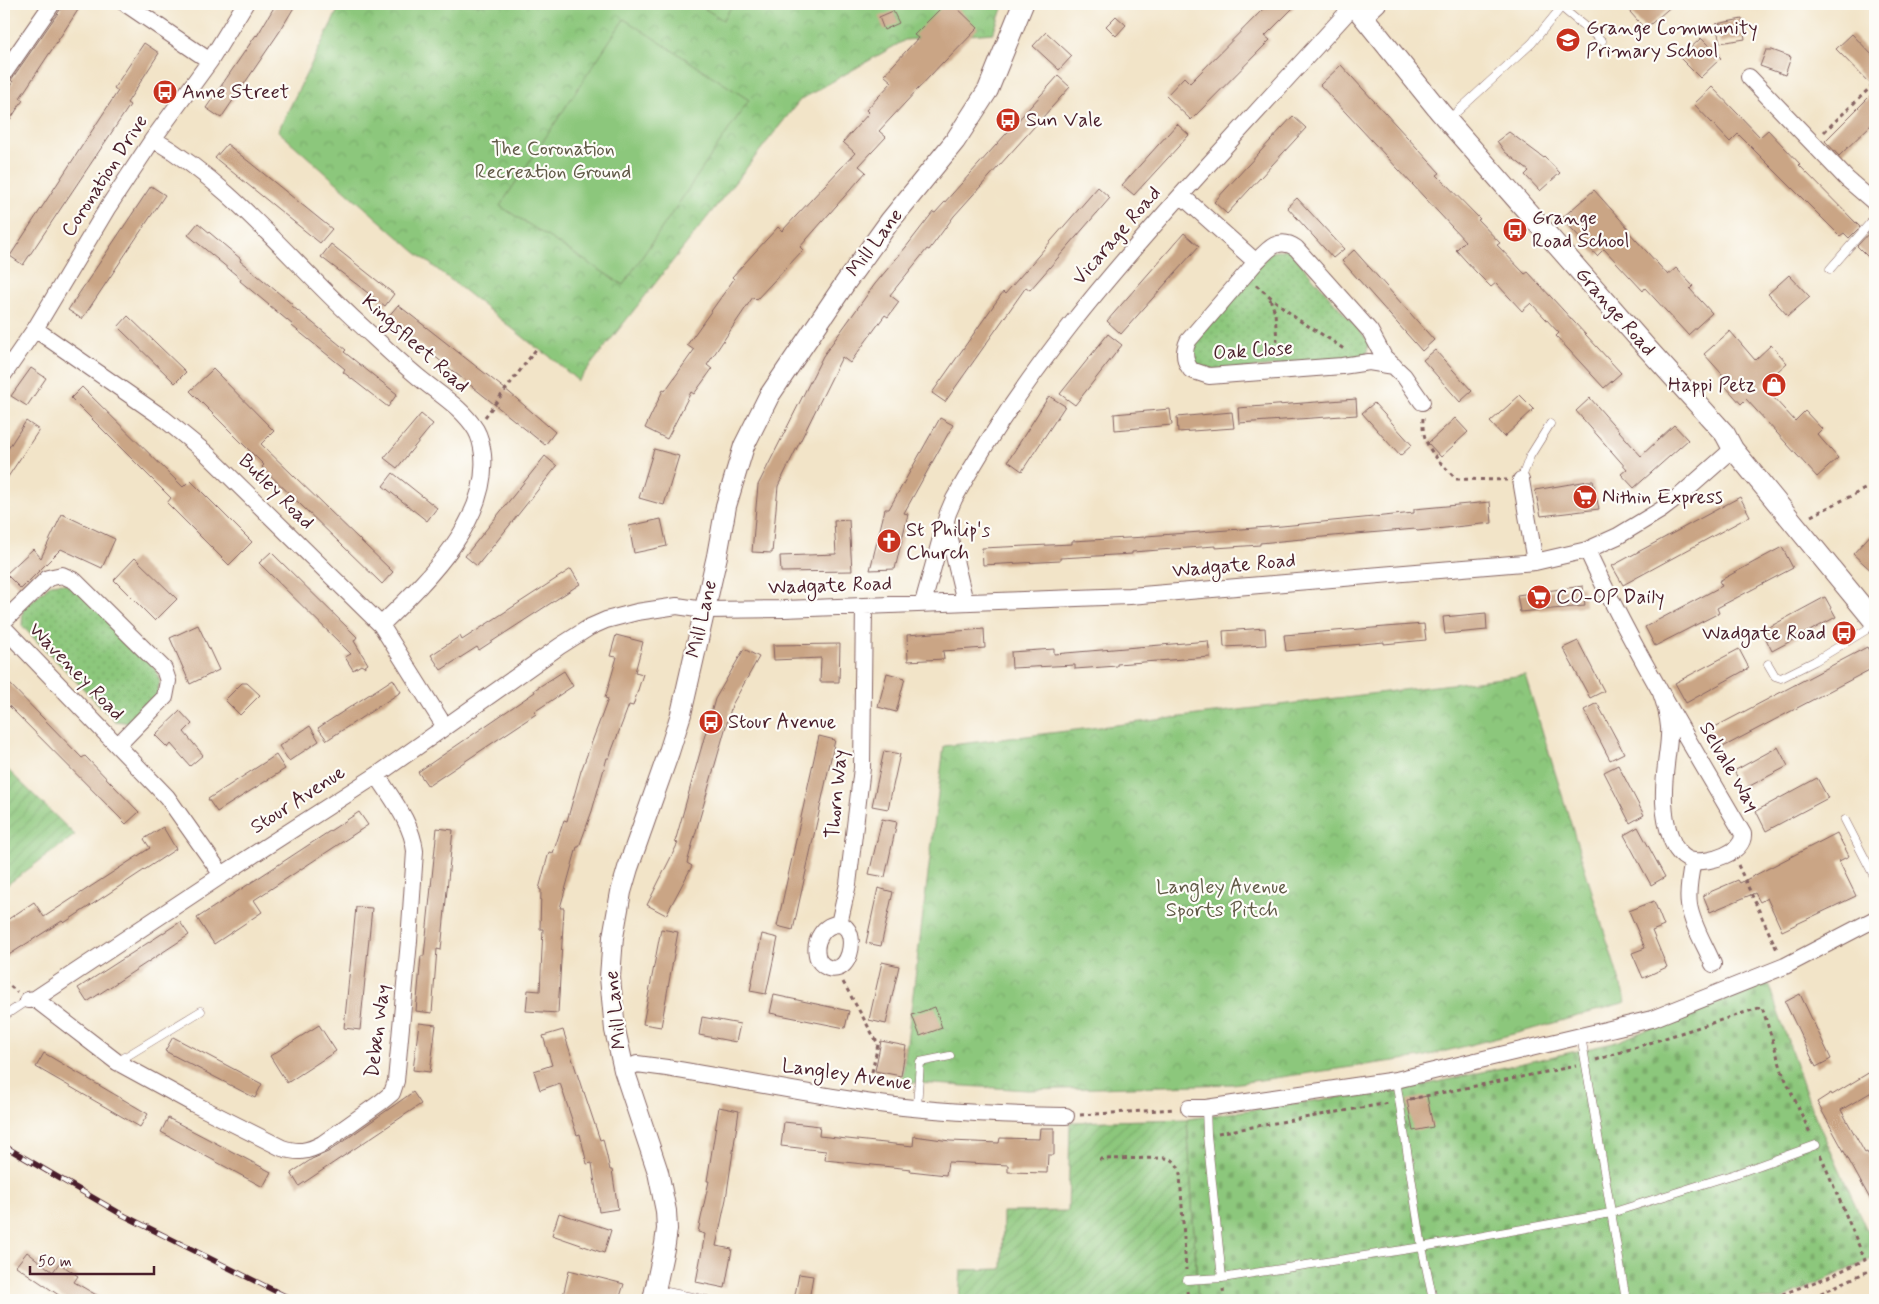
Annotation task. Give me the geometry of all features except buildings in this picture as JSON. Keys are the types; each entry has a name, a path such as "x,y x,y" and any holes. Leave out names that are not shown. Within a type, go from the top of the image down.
{"street":[{"path":"4,73 52,4"},
{"path":"126,4 210,61"},
{"name":"Coronation Drive","path":"4,374 35,329 108,208 153,139 210,61 245,4"},
{"name":"Mill Lane","path":"654,1295 667,1228 664,1196 653,1154 624,1070 614,1021 611,992 611,961 615,917 628,868 676,728 717,556 726,506 744,446 770,396 846,282 890,222 955,141 988,90 1023,4"},
{"name":"Grange Road","path":"1362,7 1448,120 1646,347 1725,434 1733,449 1875,621"},
{"name":"Vicarage Road","path":"922,603 946,519 958,491 1012,403 1033,373 1103,284 1181,195 1362,7"},
{"path":"1748,77 1847,179 1875,203"},
{"name":"Kingsfleet Road","path":"153,139 190,163 229,194 352,317 417,376 454,405 476,429 482,443 483,457 480,491 473,509 454,545 438,566 417,590 381,625"},
{"path":"1181,195 1256,262"},
{"name":"Oak Close","path":"1394,366 1378,362 1209,376 1191,370 1185,360 1185,349 1188,341 1271,246 1286,243 1296,248 1370,331 1380,352 1394,366 1404,376 1422,402"},
{"name":"Butley Road","path":"35,329 163,418 206,453 381,625 445,727"},
{"name":"Wadgate Road","path":"704,610 792,609 1130,596 1535,562 1588,550 1618,536 1661,510 1733,449"},
{"path":"1521,480 1535,562"},
{"path":"946,519 965,602"},
{"name":"Selvale Way","path":"1588,550 1603,584 1661,693 1743,834 1742,842 1732,852"},
{"name":"Waveney Road","path":"4,621 48,578 57,575 67,576 85,589 164,669 168,681 165,697 118,745"},
{"name":"Stour Avenue","path":"31,999 377,775 560,646 590,627 606,620 653,609 677,606 704,610"},
{"name":"Thorn Way","path":"839,924 849,876 862,768 864,606"},
{"name":"Waveney Road","path":"4,628 167,797 222,875"},
{"name":"Selvale Way","path":"1661,693 1669,728 1664,790 1666,819 1675,847 1680,854 1693,861"},
{"name":"Deben Way","path":"31,999 117,1062 194,1104 282,1148 296,1152 313,1149 322,1144 392,1093 396,1074 415,852 407,823 377,775"},
{"path":"1713,964 1692,916 1689,904 1693,861 1714,860 1732,852"},
{"path":"1189,1108 1206,1108 1396,1080 1652,1019 1784,966 1875,919"},
{"path":"839,924 846,927 851,939 845,963 838,968 831,968 822,965 818,957 819,938 829,926 839,924"},
{"name":"Langley Avenue","path":"624,1070 637,1064 866,1102 1003,1115 1066,1116"}],"lane":[{"path":"1448,120 1532,43 1562,6 1602,41"},
{"path":"1830,268 1871,222 1875,211"},
{"path":"1521,480 1530,456 1550,424"},
{"path":"1768,664 1775,676 1781,678 1815,662 1866,630 1875,621"},
{"path":"1845,820 1875,878"},
{"path":"4,1016 31,999"},
{"path":"117,1062 200,1010"},
{"path":"1581,1036 1626,1300"},
{"path":"917,1107 920,1062 950,1056"},
{"path":"1396,1080 1432,1300"},
{"path":"1206,1108 1207,1135 1222,1278"},
{"path":"1186,1280 1222,1278 1422,1247 1611,1213 1738,1173 1816,1145"},
{"path":"654,1295 707,1300"}],"path":[{"path":"1813,143 1875,83"},
{"path":"1245,274 1297,319 1331,340 1362,363"},
{"path":"1269,296 1275,312 1279,370"},
{"path":"476,429 537,348"},
{"path":"1422,402 1422,428 1425,440 1431,452 1456,479 1521,480"},
{"path":"1796,524 1875,484"},
{"path":"1732,852 1784,966"},
{"path":"838,968 844,985 878,1044 866,1102"},
{"path":"1207,1135 1399,1101 1586,1064 1762,1007 1783,1074 1816,1145 1865,1260 1828,1277 1767,1300"},
{"path":"1066,1116 1189,1108"},
{"path":"1099,1159 1170,1158 1176,1163 1180,1174 1188,1300"},
{"path":"1806,1300 1875,1268"}],"green space":[{"name":"The Coronation Recreation Ground","path":"341,4 1004,4 993,33 905,40 800,100 578,381 548,355 414,251 278,131"},
{"path":"697,4 733,4 723,20"},
{"path":"624,19 749,100 623,285 500,206"},
{"path":"1288,249 1369,342 1367,353 1363,358 1209,372 1191,361 1193,343 1271,252"},
{"path":"51,584 71,584 155,668 160,681 157,696 130,723 115,721 22,626 23,609"},
{"name":"Langley Avenue Sports Pitch","path":"1525,675 1626,1002 1533,1029 1422,1057 1232,1084 1028,1090 902,1082 944,746"},
{"path":"4,766 75,835 4,887"},
{"path":"1768,983 1810,1105 1875,1248 1875,1257 1781,1300 1198,1300 1187,1119 1424,1085 1613,1043"},
{"path":"1187,1119 1198,1300 959,1300 961,1270 1002,1269 1003,1212 1068,1211 1070,1122"}],"railway":[{"path":"4,1146 121,1214 293,1300"}],"place":[{"name":"Grange Community Primary School","path":"1568,40"},
{"name":"Anne Street","path":"165,92"},
{"name":"Sun Vale","path":"1008,120"},
{"name":"Grange Road School","path":"1515,230"},
{"name":"Happi Petz","path":"1774,385"},
{"name":"Nithin Express","path":"1585,497"},
{"name":"St Philip's Church","path":"889,541"},
{"name":"CO-OP Daily","path":"1539,597"},
{"name":"Wadgate Road","path":"1844,633"},
{"name":"Stour Avenue","path":"711,722"}]}
